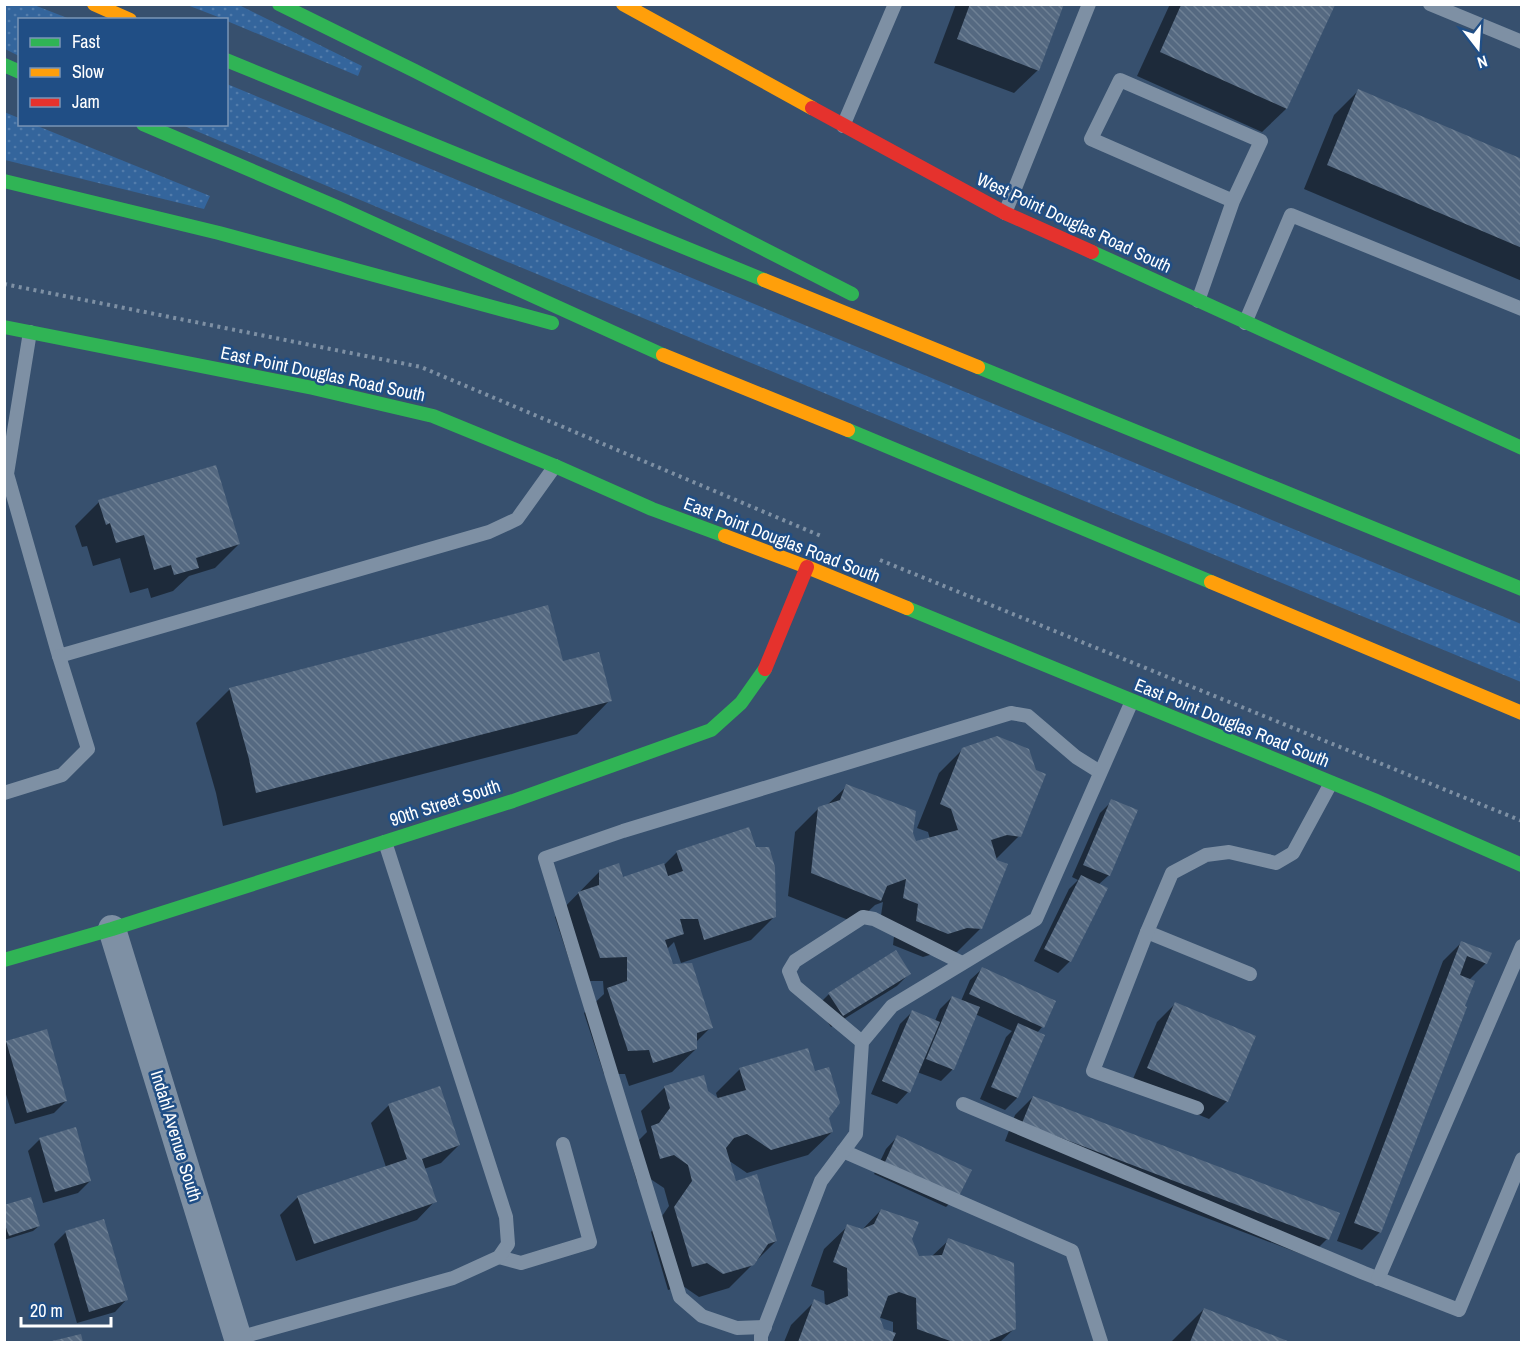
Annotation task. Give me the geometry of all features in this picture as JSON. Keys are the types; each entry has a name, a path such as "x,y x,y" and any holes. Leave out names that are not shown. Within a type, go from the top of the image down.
{"main road":[{"path":"94,4 126,18"},
{"path":"279,4 869,303"},
{"name":"West Point Douglas Road South","path":"623,4 1005,213 1521,448"},
{"path":"228,61 1521,590"},
{"path":"4,65 18,71"},
{"path":"148,126 339,208 644,347 853,432 1521,713"},
{"path":"4,181 219,233 644,347"},
{"path":"911,325 1048,395"},
{"name":"East Point Douglas Road South","path":"4,327 313,388 433,416 652,509 807,567 1331,783 1521,865"},
{"name":"90th Street South","path":"4,960 112,929 513,801 711,730 741,703 765,670 807,567"}],"street":[{"name":"Indahl Avenue South","path":"112,929 238,1340"}],"lane":[{"path":"843,126 895,4"},
{"path":"1005,213 1089,4"},
{"path":"1430,4 1521,42"},
{"path":"1198,302 1233,201 1261,141 1120,80 1090,140 1233,201"},
{"path":"1245,323 1291,215 1521,309"},
{"path":"4,793 62,775 88,749 6,474 30,332"},
{"path":"59,656 489,532 517,519 555,466"},
{"path":"761,1342 821,1180 856,1134 862,1042 892,1006 1036,919 1132,701"},
{"path":"765,1327 737,1328 702,1316 680,1297 545,858 623,831 1011,713 1028,716 1076,757 1100,772"},
{"path":"1197,1108 1093,1071 1147,932 1172,873 1206,855 1229,852 1276,863 1293,852 1331,783"},
{"path":"238,1340 453,1278 500,1257 508,1244 506,1217 385,842"},
{"path":"862,1042 795,986 789,971 795,962 863,917 874,919 962,963"},
{"path":"1147,932 1250,974"},
{"path":"1378,1279 1521,946"},
{"path":"963,1104 1378,1279 1459,1310 1521,1160"},
{"path":"500,1257 521,1263 590,1242 563,1144"},
{"path":"843,1151 1072,1251 1101,1342"}],"shaded area":[{"path":"4,5 34,5 67,18 18,18 18,56 5,49"},
{"path":"187,5 239,5 362,66 358,76 228,21 228,18 221,18"},
{"path":"228,84 1521,624 1521,682 184,126 228,126"},
{"path":"4,112 18,118 18,126 37,126 210,196 204,209 5,160"}],"building":[{"path":"970,4 1064,4 1039,71 957,39"},
{"path":"1181,5 1335,5 1287,109 1160,52"},
{"path":"1358,89 1522,159 1522,248 1327,165"},
{"path":"216,465 240,544 196,558 199,568 174,575 171,565 154,570 144,535 116,543 110,523 106,525 98,500"},
{"path":"548,605 563,661 599,652 612,701 256,793 229,688"},
{"path":"997,736 1029,749 1036,770 1046,774 1021,837 1007,835 991,840 997,860 1008,864 982,929 967,928 948,934 916,921 918,904 903,898 906,879 887,886 881,901 811,873 818,807 840,800 846,784 916,811 913,833 916,841 958,830 951,809 940,804 962,748"},
{"path":"1111,799 1138,810 1110,876 1083,865"},
{"path":"749,827 756,847 769,847 775,867 776,917 704,940 698,919 680,919 684,934 665,940 673,964 692,963 713,1028 697,1033 697,1049 653,1063 649,1050 628,1051 607,988 627,981 627,957 600,958 578,892 599,885 599,870 619,863 623,877 664,863 668,876 683,871 676,851"},
{"path":"1081,875 1108,888 1071,962 1044,949"},
{"path":"1461,941 1492,953 1487,964 1467,956 1460,975 1475,981 1465,1006 1467,1007 1381,1233 1354,1223"},
{"path":"896,950 911,974 843,1016 828,993"},
{"path":"982,967 1056,1001 1044,1028 969,994"},
{"path":"952,996 980,1007 954,1070 926,1059"},
{"path":"1175,1002 1256,1036 1228,1102 1147,1068"},
{"path":"912,1010 940,1022 910,1093 882,1081"},
{"path":"1018,1023 1045,1035 1018,1098 991,1087"},
{"path":"47,1029 67,1101 27,1113 6,1041"},
{"path":"808,1048 815,1071 829,1067 840,1103 829,1118 833,1132 771,1150 747,1134 734,1138 726,1148 736,1181 757,1174 777,1241 768,1244 754,1265 723,1274 707,1263 692,1267 674,1207 692,1181 688,1165 674,1155 660,1159 651,1126 659,1123 670,1108 664,1086 704,1075 708,1091 718,1098 746,1090 739,1068"},
{"path":"440,1086 460,1145 422,1159 437,1202 314,1244 297,1196 407,1159 388,1104"},
{"path":"1033,1096 1340,1213 1329,1240 1022,1123"},
{"path":"76,1127 91,1181 55,1192 39,1138"},
{"path":"897,1135 972,1170 959,1196 885,1162"},
{"path":"31,1197 40,1226 9,1236 4,1222 4,1205"},
{"path":"881,1209 919,1222 912,1239 919,1256 942,1255 948,1238 1014,1263 1016,1329 989,1342 953,1342 917,1329 916,1298 899,1292 888,1296 880,1318 884,1329 896,1333 892,1342 798,1342 814,1299 827,1305 848,1296 847,1268 833,1262 847,1224 862,1229 874,1224"},
{"path":"104,1219 128,1300 89,1312 65,1231"},
{"path":"1204,1308 1290,1342 1190,1342"},
{"path":"81,1334 83,1342 48,1342"}],"traffic: fast":[{"path":"279,4 852,294"},
{"path":"228,61 764,280"},
{"path":"4,65 18,71"},
{"path":"148,126 339,208 663,355"},
{"path":"4,181 219,233 552,323"},
{"path":"1092,252 1522,448"},
{"path":"4,327 313,388 433,416 652,509 725,536"},
{"path":"978,367 1522,589"},
{"path":"848,430 1211,582"},
{"path":"907,608 1374,800 1522,865"},
{"path":"4,960 112,929 513,801 711,730 741,703 765,669"}],"traffic: slow":[{"path":"94,4 126,18"},
{"path":"623,4 812,108"},
{"path":"764,280 978,367"},
{"path":"663,355 848,430"},
{"path":"725,536 907,608"},
{"path":"1211,582 1522,713"}],"traffic: jam":[{"path":"812,108 1005,213 1092,252"},
{"path":"765,669 807,567"}]}
